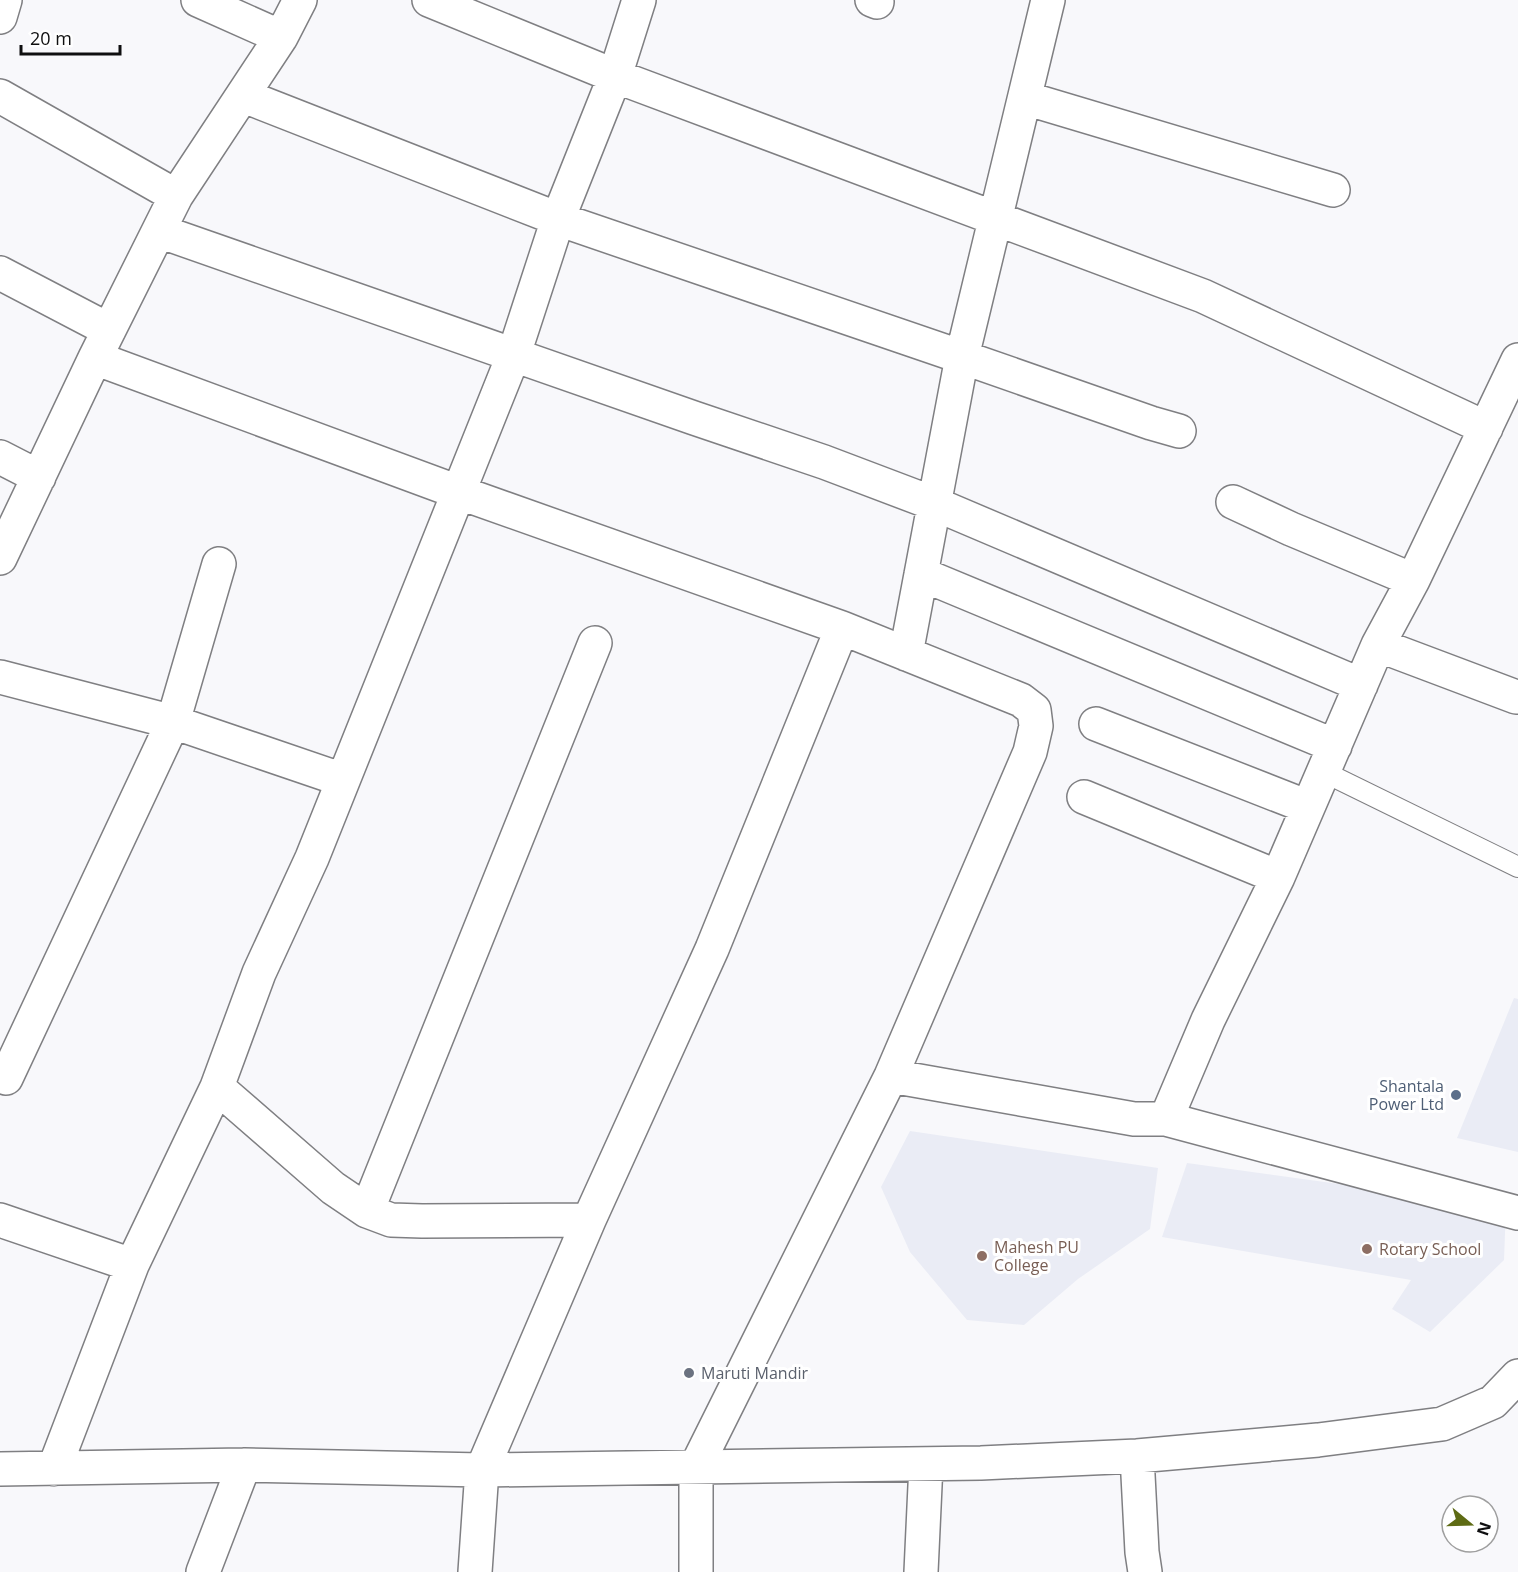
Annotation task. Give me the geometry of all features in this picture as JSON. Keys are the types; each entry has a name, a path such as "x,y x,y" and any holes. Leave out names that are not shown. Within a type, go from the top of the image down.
{"street":[{"path":"0,17 5,0"},
{"path":"198,0 281,37"},
{"path":"0,558 102,344 176,196 244,96 281,37 300,0"},
{"path":"429,0 615,76 1203,296 1486,428"},
{"path":"54,1469 132,1264 217,1087 259,973 312,858 514,354 558,219 615,76 639,0"},
{"path":"906,654 963,357 1048,0"},
{"path":"0,96 176,196"},
{"path":"244,96 558,219 1179,431"},
{"path":"1025,98 1333,190"},
{"path":"159,231 824,462 934,504 1361,686"},
{"path":"0,273 102,344 458,492 842,628 1021,700 1034,710 1036,726 1030,752 891,1076 696,1467 696,1572"},
{"path":"1166,1119 1208,1020 1278,877 1378,645 1413,580 1518,360"},
{"path":"0,458 39,477"},
{"path":"1233,502 1413,580"},
{"path":"6,1078 172,722 219,564"},
{"path":"921,574 1329,759"},
{"path":"475,1572 482,1470 589,1220 712,948 842,628"},
{"path":"367,1211 596,642"},
{"path":"1378,645 1516,697"},
{"path":"0,677 172,722 343,780"},
{"path":"1096,724 1308,807"},
{"path":"1084,797 1278,877"},
{"path":"891,1076 1134,1119 1166,1119 1518,1213"},
{"path":"217,1087 333,1188 367,1211 391,1220 589,1220"},
{"path":"0,1220 132,1264"},
{"path":"0,1469 244,1465 482,1470 926,1464 1137,1456 1318,1440 1442,1424 1493,1402 1512,1387"},
{"path":"1137,1456 1145,1572"},
{"path":"921,1572 926,1464"},
{"path":"203,1572 244,1465"}],"lane":[{"path":"1329,759 1518,867"}],"shaded area":[{"path":"1514,998 1518,999 1518,1152 1457,1138"},
{"name":"Mahesh PU College","path":"910,1131 1158,1168 1150,1229 1078,1279 1024,1325 967,1320 910,1252 881,1187"},
{"name":"Rotary School","path":"1187,1163 1506,1207 1504,1260 1430,1332 1392,1309 1411,1280 1162,1237"}],"place":[{"name":"Shantala Power Ltd","path":"1456,1095"},
{"name":"Rotary School","path":"1367,1249"},
{"name":"Mahesh PU College","path":"982,1256"},
{"name":"Maruti Mandir","path":"689,1373"}]}
